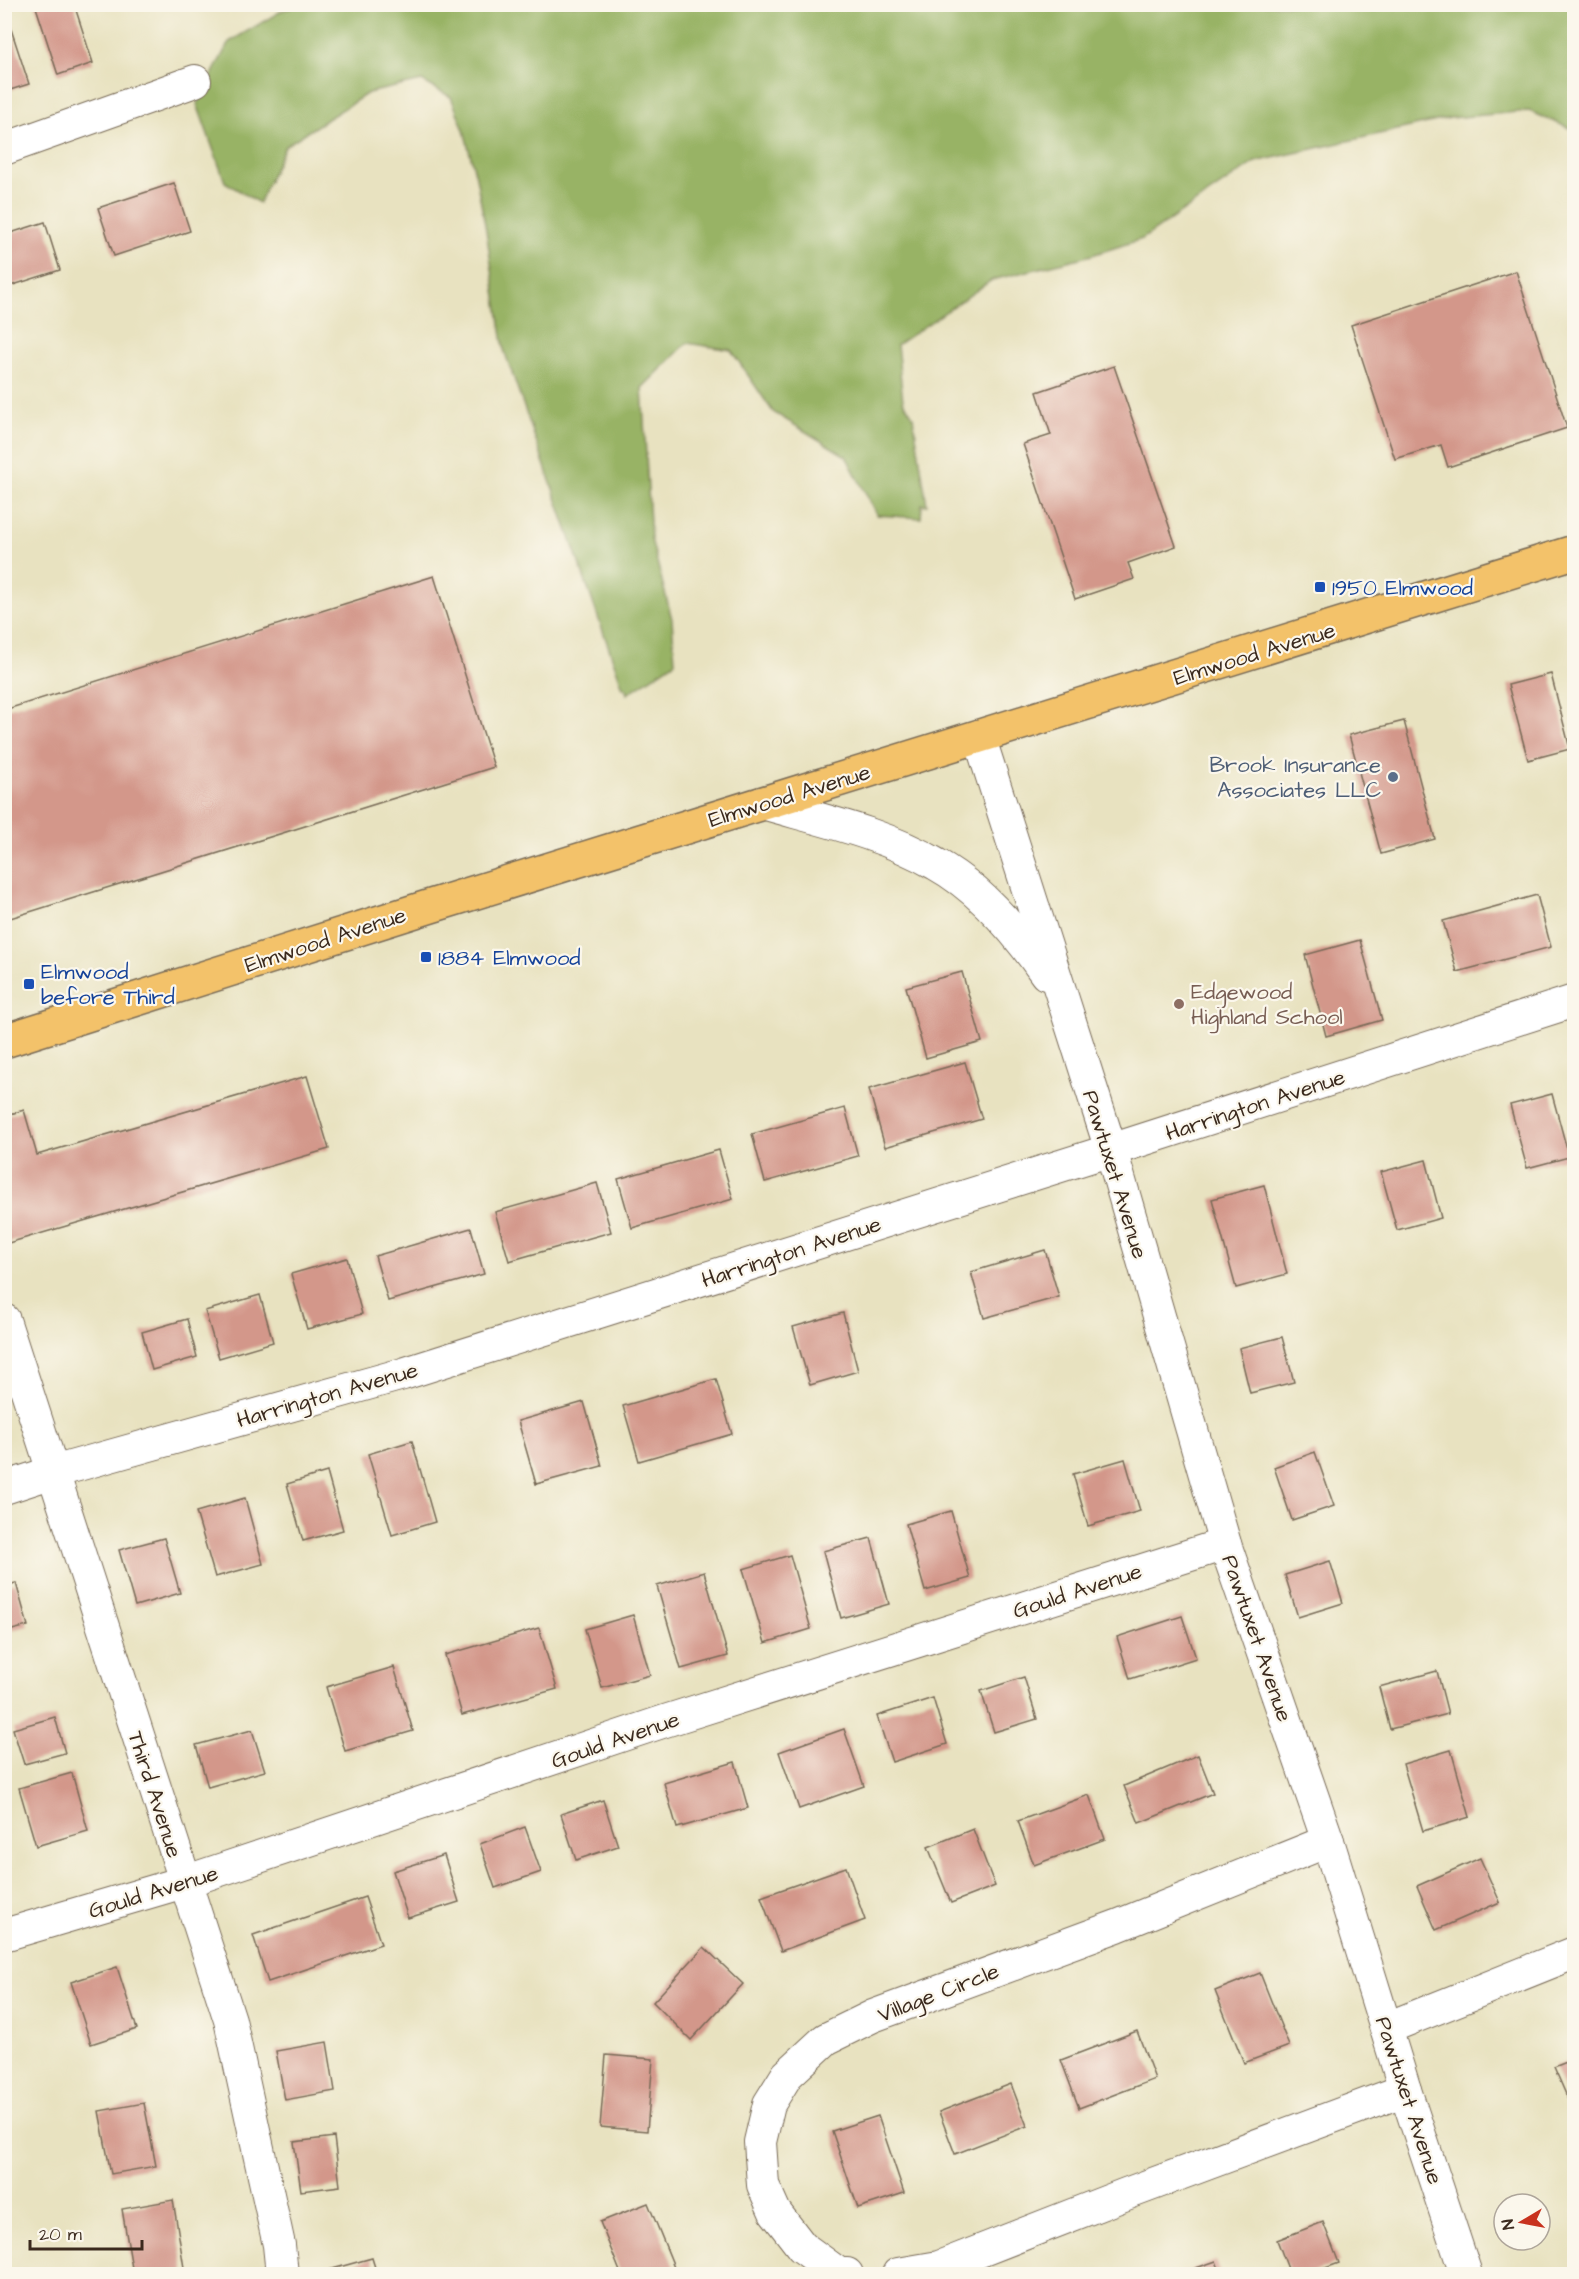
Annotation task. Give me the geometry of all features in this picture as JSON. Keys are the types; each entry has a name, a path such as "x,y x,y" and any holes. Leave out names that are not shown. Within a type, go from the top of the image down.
{"main road":[{"name":"Elmwood Avenue","path":"4,1041 333,936 1575,552"}],"street":[{"path":"4,149 195,81"},
{"name":"Pawtuxet Avenue","path":"980,736 1111,1150 1225,1544 1328,1841 1405,2090 1466,2274"},
{"name":"Pawtuxet Avenue","path":"762,803 873,835 936,864 984,899 1029,950 1062,998"},
{"name":"Harrington Avenue","path":"4,1488 53,1472 403,1374 1575,1001"},
{"name":"Third Avenue","path":"4,1320 230,2020 279,2245 282,2274"},
{"name":"Gould Avenue","path":"4,1935 184,1882 665,1721 1225,1544"},
{"name":"Village Circle","path":"847,2274 839,2274 802,2247 775,2212 763,2185 760,2142 770,2104 787,2075 826,2039 873,2016 1117,1926 1328,1841"},
{"path":"1387,2028 1575,1953"},
{"path":"898,2274 939,2267 1126,2194 1405,2090"}],"green space":[{"path":"305,5 1574,5 1574,130 1529,111 1450,118 1255,162 1142,239 1092,255 992,280 897,345 903,401 913,416 927,505 922,504 921,518 877,515 846,456 773,412 731,350 687,343 642,388 651,539 672,619 675,662 627,694 504,350 476,177 464,130 451,97 422,81 368,93 285,146 259,203 225,182 197,104 229,42 283,10"}],"building":[{"path":"35,4 74,4 93,63 58,75"},
{"path":"8,20 29,84 4,92 4,21"},
{"path":"174,183 190,231 114,256 98,208"},
{"path":"45,222 60,270 4,288 4,235"},
{"path":"1516,271 1567,428 1448,467 1441,445 1395,459 1351,325"},
{"path":"1114,366 1176,546 1128,563 1134,579 1075,599 1023,444 1051,435 1037,392"},
{"path":"434,576 494,767 4,920 4,710"},
{"path":"1551,674 1570,749 1528,760 1508,685"},
{"path":"1404,721 1435,839 1381,854 1349,735"},
{"path":"1537,895 1551,947 1457,972 1443,921"},
{"path":"1360,940 1382,1020 1326,1036 1305,955"},
{"path":"962,972 982,1042 926,1058 906,987"},
{"path":"965,1062 982,1119 885,1147 869,1089"},
{"path":"307,1076 329,1149 5,1244 4,1116 24,1110 37,1155"},
{"path":"1552,1094 1569,1157 1527,1168 1510,1105"},
{"path":"845,1108 858,1156 765,1182 752,1134"},
{"path":"719,1150 733,1199 632,1228 618,1179"},
{"path":"1426,1160 1441,1218 1397,1230 1381,1172"},
{"path":"597,1183 611,1232 509,1261 495,1212"},
{"path":"1264,1185 1287,1274 1236,1288 1212,1199"},
{"path":"471,1228 484,1274 388,1301 375,1256"},
{"path":"1045,1250 1059,1297 984,1318 971,1272"},
{"path":"347,1258 362,1314 307,1329 291,1274"},
{"path":"260,1295 273,1342 219,1358 205,1311"},
{"path":"843,1313 858,1371 810,1385 793,1327"},
{"path":"187,1319 197,1357 152,1370 142,1332"},
{"path":"1282,1337 1294,1382 1250,1393 1239,1348"},
{"path":"716,1379 732,1434 639,1461 623,1406"},
{"path":"584,1402 602,1466 536,1484 518,1421"},
{"path":"412,1441 435,1522 392,1535 368,1454"},
{"path":"1315,1452 1334,1506 1292,1520 1274,1467"},
{"path":"1125,1459 1140,1511 1088,1526 1073,1474"},
{"path":"327,1472 343,1530 303,1541 287,1484"},
{"path":"245,1498 263,1564 215,1577 196,1512"},
{"path":"951,1511 970,1578 925,1591 906,1524"},
{"path":"164,1538 180,1593 135,1606 119,1550"},
{"path":"871,1538 889,1604 841,1618 823,1551"},
{"path":"790,1555 811,1629 765,1643 743,1569"},
{"path":"1330,1561 1343,1603 1298,1617 1285,1575"},
{"path":"704,1572 728,1656 681,1669 657,1586"},
{"path":"16,1583 28,1626 4,1632 4,1586"},
{"path":"633,1615 650,1675 602,1688 585,1629"},
{"path":"1182,1616 1196,1658 1130,1679 1117,1637"},
{"path":"539,1628 557,1689 462,1715 445,1655"},
{"path":"394,1667 413,1731 345,1751 326,1687"},
{"path":"1437,1671 1448,1714 1390,1729 1379,1687"},
{"path":"1024,1677 1037,1719 994,1732 981,1691"},
{"path":"933,1698 947,1744 892,1762 877,1716"},
{"path":"55,1717 65,1753 24,1764 13,1729"},
{"path":"844,1729 864,1786 799,1809 779,1752"},
{"path":"252,1730 265,1771 208,1787 196,1745"},
{"path":"1451,1750 1470,1817 1423,1831 1403,1764"},
{"path":"1198,1755 1213,1793 1139,1823 1124,1786"},
{"path":"735,1762 748,1808 677,1828 664,1783"},
{"path":"72,1773 88,1831 36,1846 19,1788"},
{"path":"1089,1795 1105,1839 1034,1865 1018,1821"},
{"path":"603,1800 618,1846 576,1860 561,1814"},
{"path":"525,1827 541,1872 495,1888 480,1844"},
{"path":"973,1829 995,1886 951,1903 928,1847"},
{"path":"444,1855 459,1902 408,1918 393,1871"},
{"path":"1480,1858 1500,1902 1436,1930 1417,1886"},
{"path":"846,1867 865,1920 781,1951 761,1897"},
{"path":"365,1897 381,1944 268,1982 253,1935"},
{"path":"704,1947 743,1984 691,2040 653,2002"},
{"path":"117,1967 137,2029 91,2044 71,1982"},
{"path":"1260,1973 1289,2046 1244,2063 1215,1991"},
{"path":"1137,2031 1155,2079 1079,2108 1061,2060"},
{"path":"327,2042 335,2091 285,2100 276,2051"},
{"path":"606,2055 653,2059 647,2131 600,2127"},
{"path":"1574,2059 1574,2096 1568,2099 1554,2067"},
{"path":"1011,2084 1027,2126 955,2154 939,2112"},
{"path":"144,2103 156,2166 111,2174 99,2111"},
{"path":"878,2116 904,2193 858,2208 832,2131"},
{"path":"334,2137 340,2186 301,2191 294,2142"},
{"path":"173,2200 185,2274 133,2274 122,2209"},
{"path":"648,2203 677,2274 621,2274 600,2222"},
{"path":"1323,2222 1339,2263 1309,2274 1290,2274 1277,2240"},
{"path":"372,2258 377,2274 326,2274 325,2271"},
{"path":"1216,2261 1221,2274 1179,2274"}],"place":[{"name":"1950 Elmwood","path":"1320,587"},
{"name":"Brook Insurance Associates LLC","path":"1393,777"},
{"name":"1884 Elmwood","path":"426,957"},
{"name":"Elmwood before Third","path":"29,984"},
{"name":"Edgewood Highland School","path":"1179,1004"}]}
